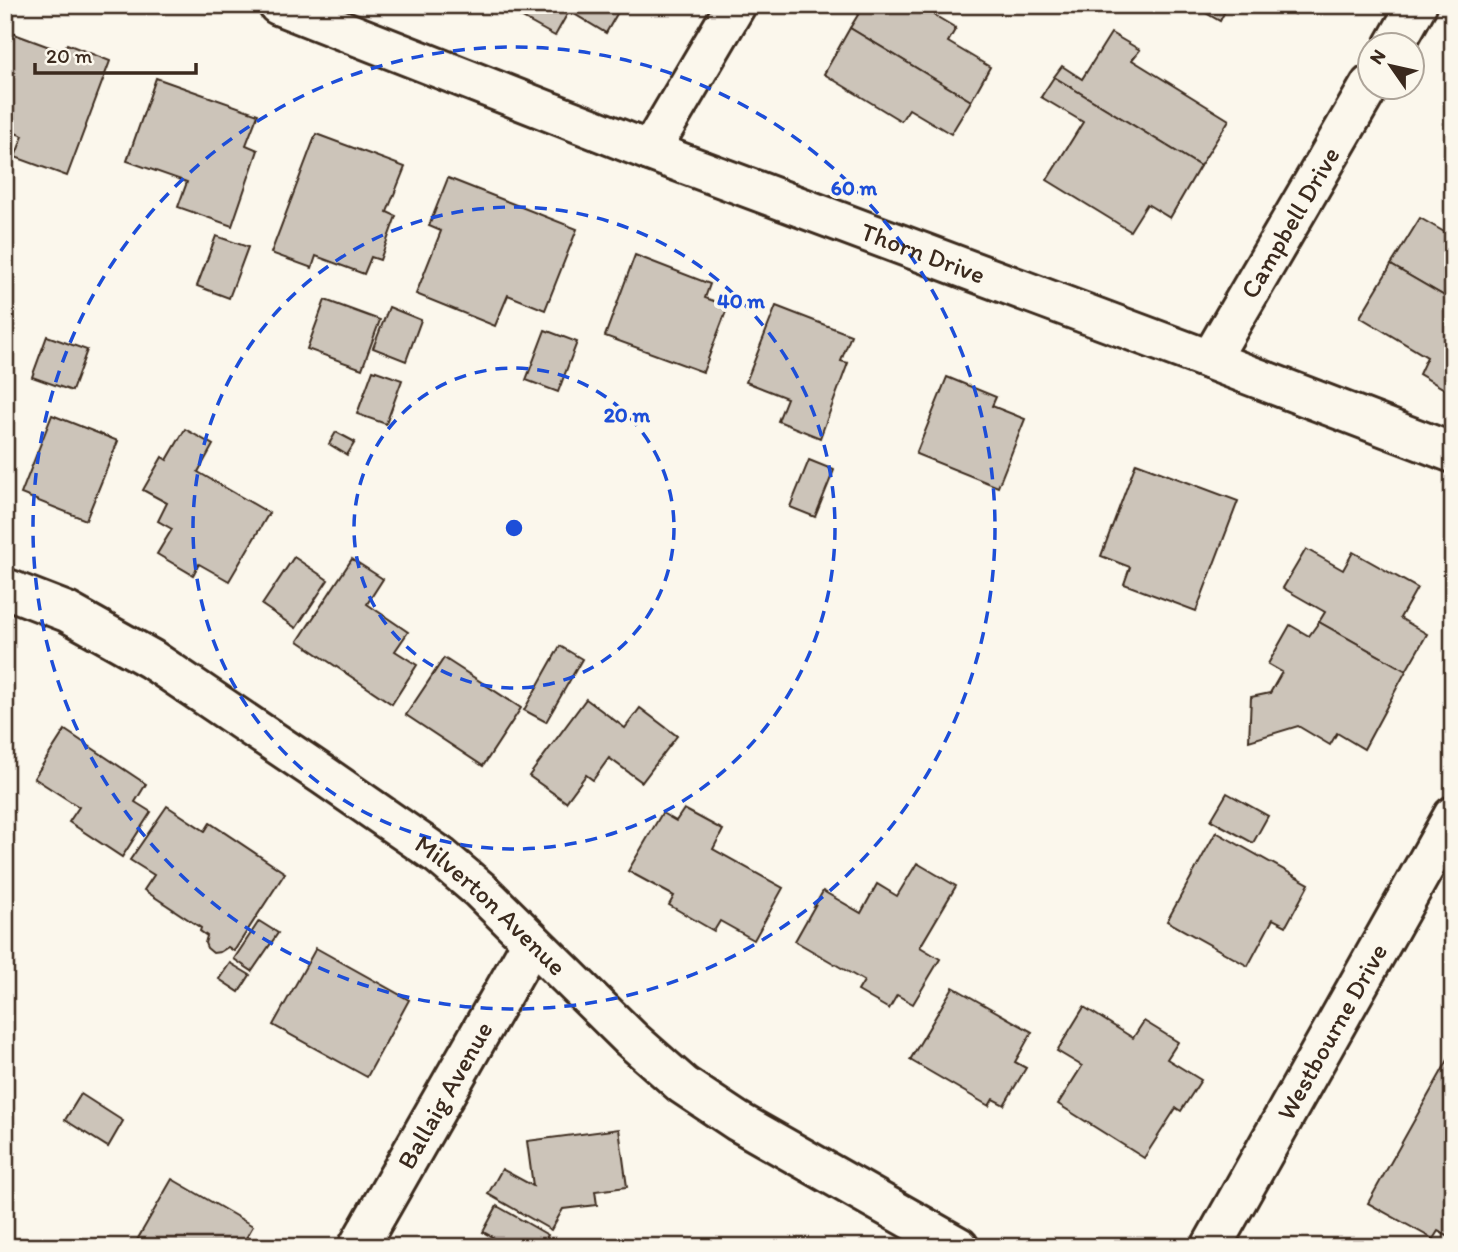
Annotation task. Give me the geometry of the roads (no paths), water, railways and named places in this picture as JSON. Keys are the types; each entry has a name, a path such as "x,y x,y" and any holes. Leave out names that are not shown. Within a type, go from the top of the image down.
{"street":[{"name":"Thorn Drive","path":"278,5 650,151 1210,359 1453,453"},
{"path":"650,151 736,5"},
{"path":"1402,32 1417,5"},
{"name":"Campbell Drive","path":"1210,359 1360,102"},
{"name":"Milverton Avenue","path":"5,588 67,612 152,659 440,856 480,890 631,1039 683,1086 737,1121 959,1247"},
{"name":"Westbourne Drive","path":"1211,1247 1453,816"},
{"name":"Ballaig Avenue","path":"358,1247 532,942"}]}
